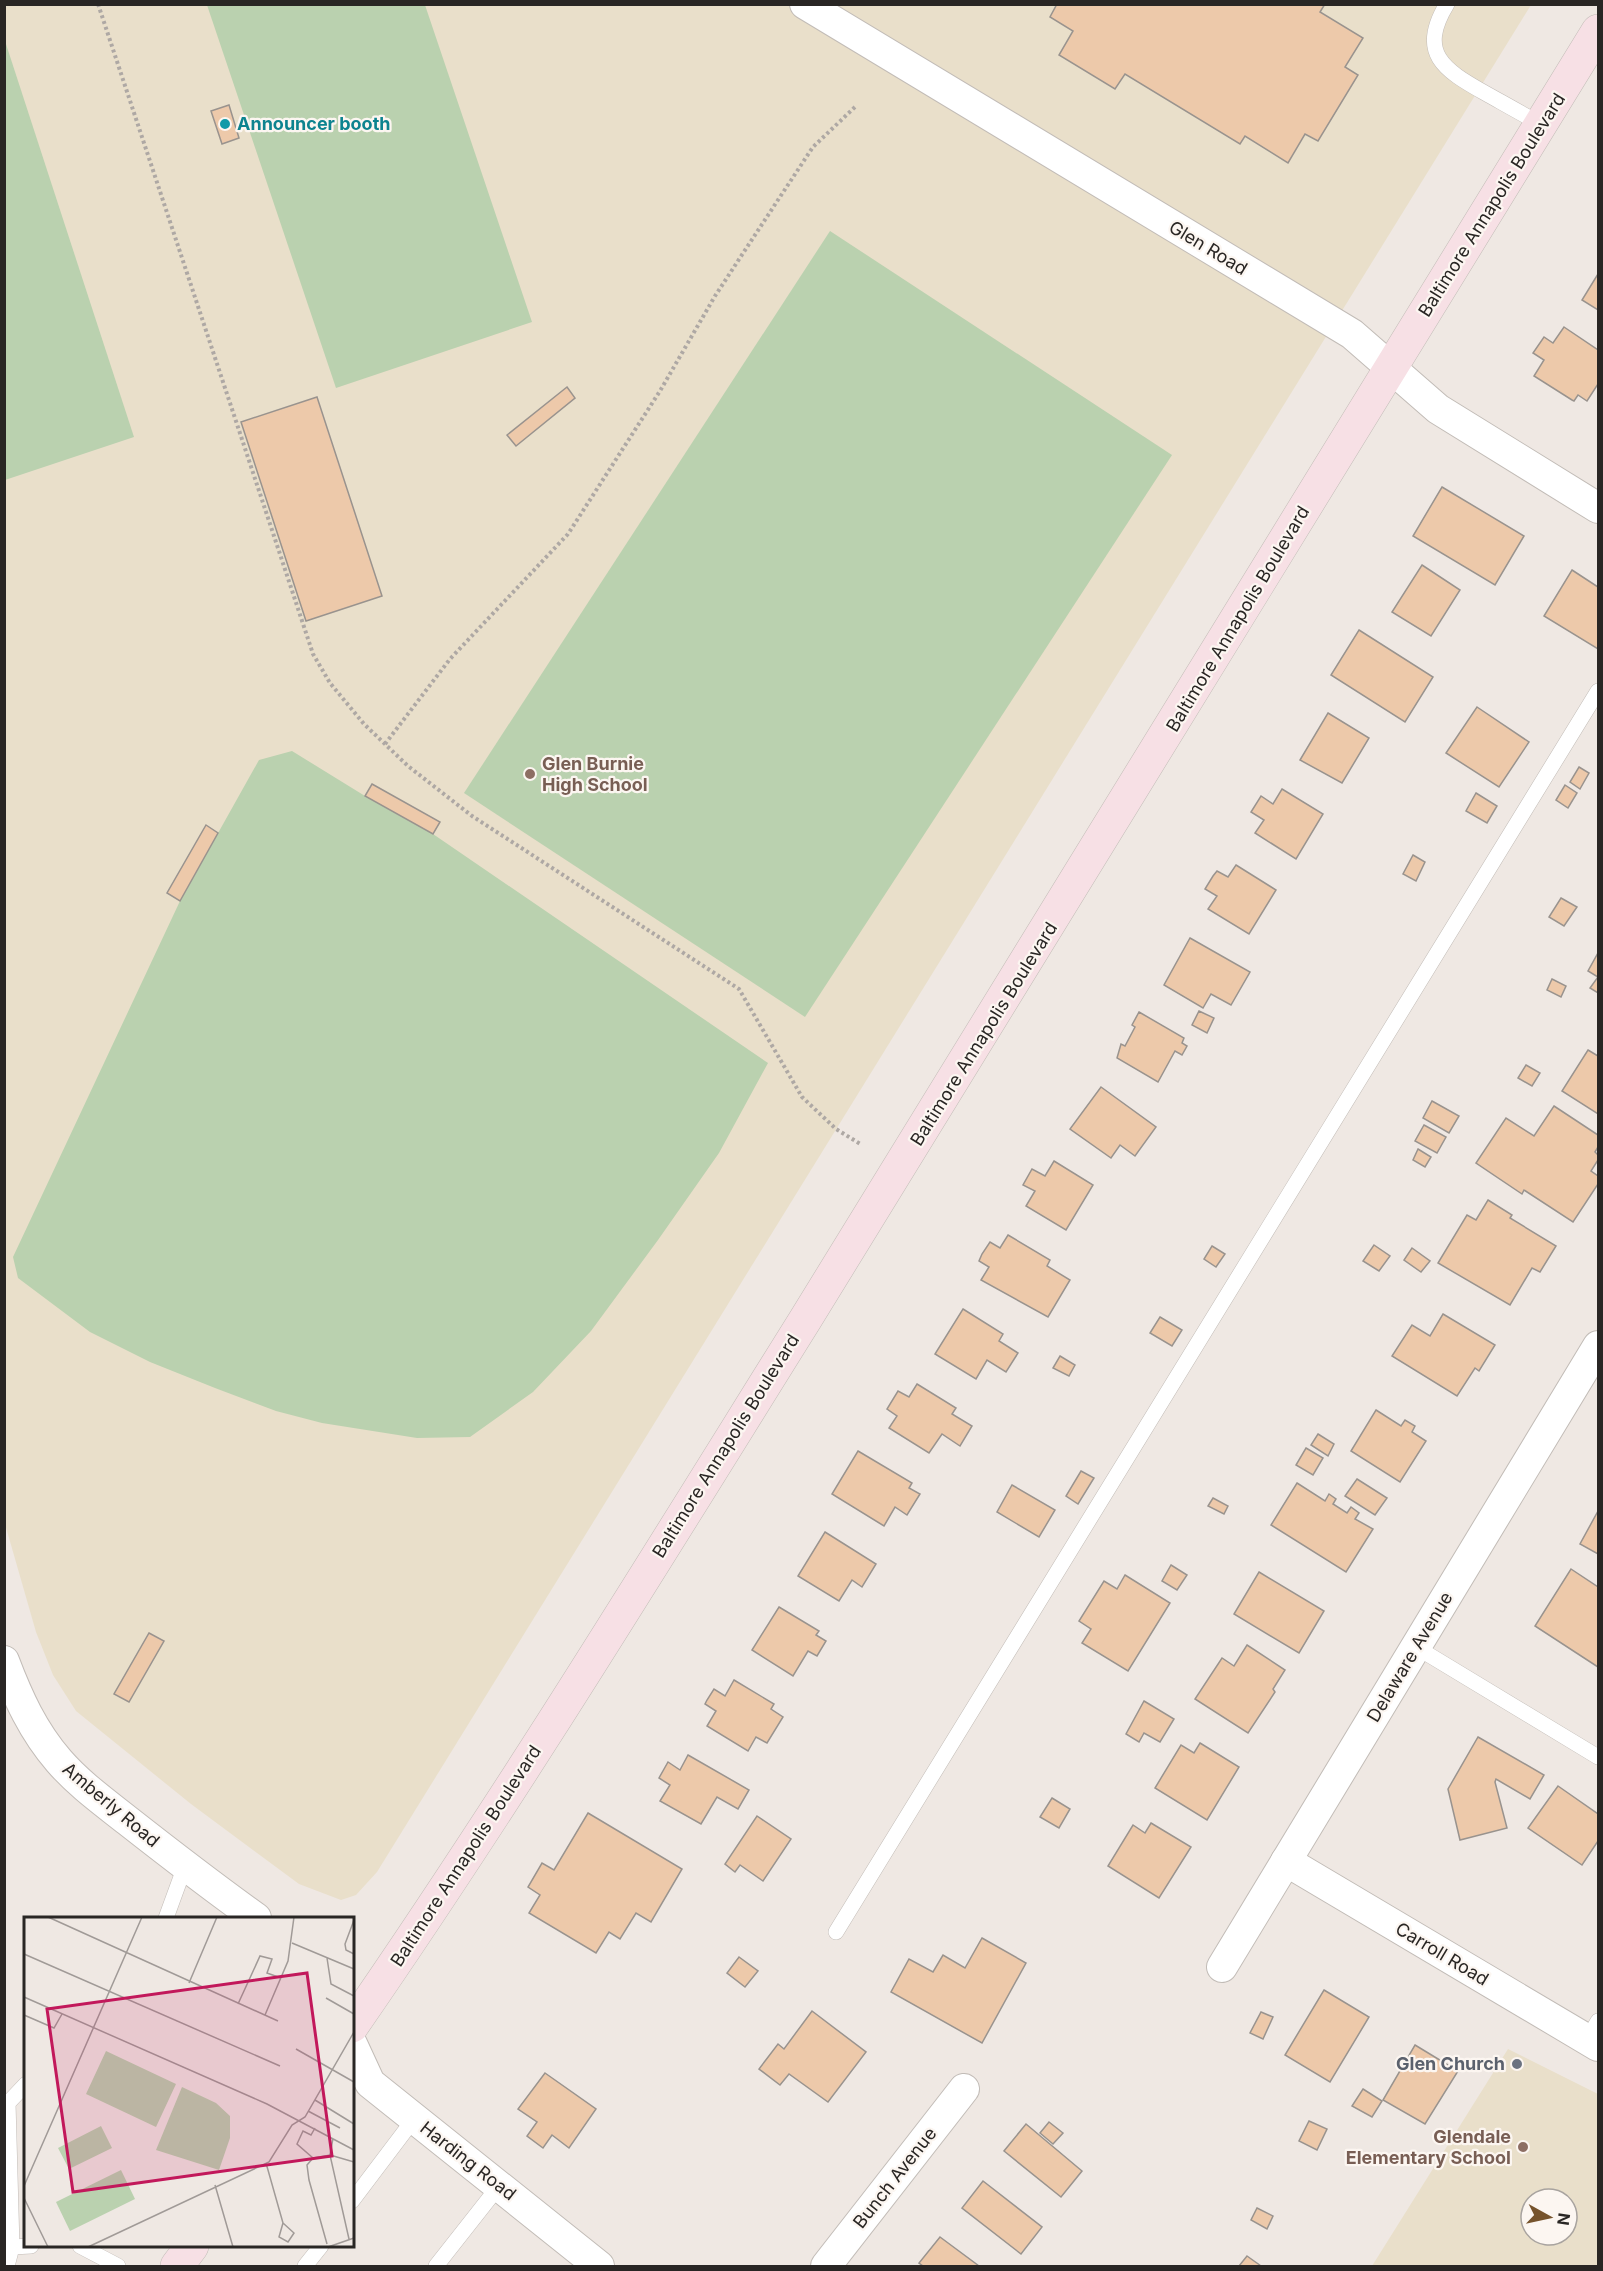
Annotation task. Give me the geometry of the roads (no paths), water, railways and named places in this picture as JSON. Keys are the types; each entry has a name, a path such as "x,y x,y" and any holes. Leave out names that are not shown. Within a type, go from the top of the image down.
{"main road":[{"name":"Baltimore Annapolis Boulevard","path":"354,2023 431,1912 542,1741 1051,926 1599,31"},
{"path":"177,2266 191,2247"}],"street":[{"name":"Glen Road","path":"805,4 1352,334 1438,410 1599,508"},
{"name":"Delaware Avenue","path":"1222,1967 1599,1346"},
{"name":"Amberly Road","path":"4,1661 10,1695 59,1762 88,1789 185,1866 255,1917"},
{"name":"Carroll Road","path":"1286,1861 1595,2036"},
{"name":"Harding Road","path":"354,2048 370,2084 599,2266"},
{"name":"Bunch Avenue","path":"826,2266 964,2089"}],"lane":[{"path":"1447,4 1440,15 1435,33 1436,50 1441,63 1454,76 1541,124"},
{"path":"836,1932 1599,691"},
{"path":"1416,1647 1599,1757"},
{"path":"166,1917 185,1866"},
{"path":"7,2266 6,2100 24,2086"},
{"path":"354,2198 414,2119"},
{"path":"436,2266 499,2186"},
{"path":"8,2248 24,2247"},
{"path":"82,2247 118,2266"},
{"path":"305,2266 320,2247"}],"place":[{"name":"Announcer booth","path":"225,124"},
{"name":"Glen Burnie High School","path":"530,774"},
{"name":"Glen Church","path":"1517,2064"},
{"name":"Glendale Elementary School","path":"1523,2147"}]}
